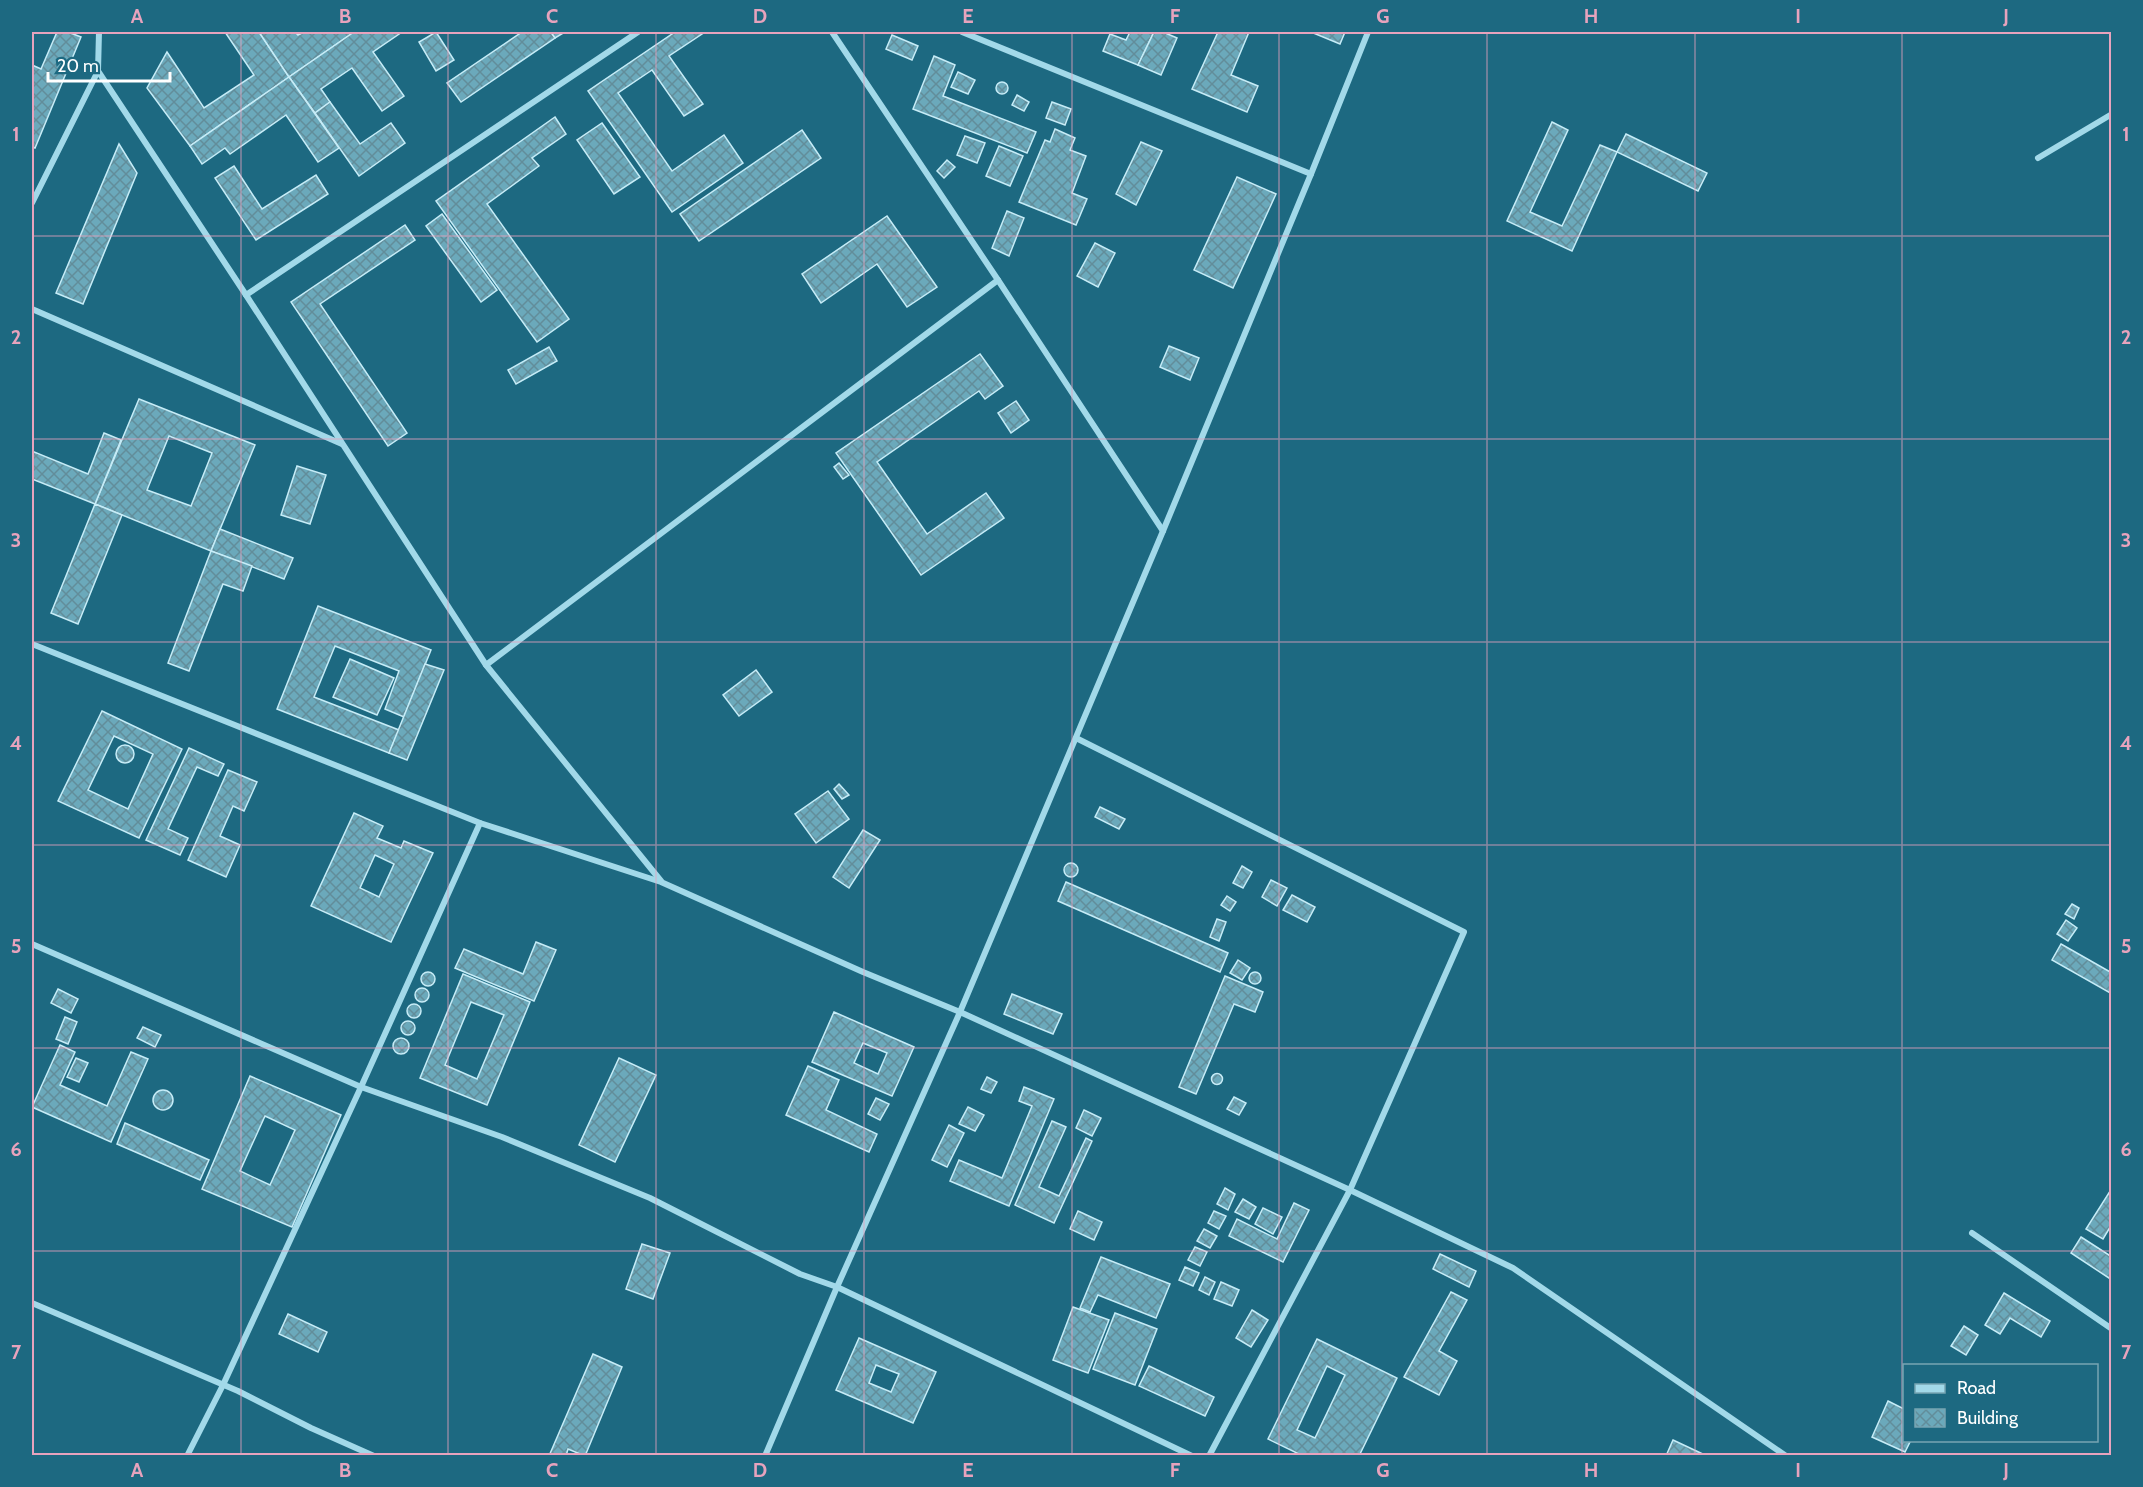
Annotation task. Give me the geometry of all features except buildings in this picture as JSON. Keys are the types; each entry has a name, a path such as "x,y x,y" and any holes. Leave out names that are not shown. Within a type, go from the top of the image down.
{"street":[{"path":"32,203 98,71 99,32"},
{"path":"246,295 638,32"},
{"path":"832,32 1163,531"},
{"path":"962,32 1311,174"},
{"path":"765,1455 960,1012 1163,531 1368,32"},
{"path":"98,71 486,665 661,882"},
{"path":"2037,158 2112,114"},
{"path":"486,665 998,280"},
{"path":"32,309 343,444"},
{"path":"32,644 480,823 661,882 863,972 960,1012 1350,1190 1513,1268 1786,1455"},
{"path":"1076,738 1464,932 1350,1190 1209,1455"},
{"path":"187,1455 223,1385 480,823"},
{"path":"32,944 361,1087 502,1137 650,1198 800,1274 837,1287 1192,1455"},
{"path":"1972,1233 2112,1329"},
{"path":"32,1303 223,1385 310,1428 374,1455"}]}
